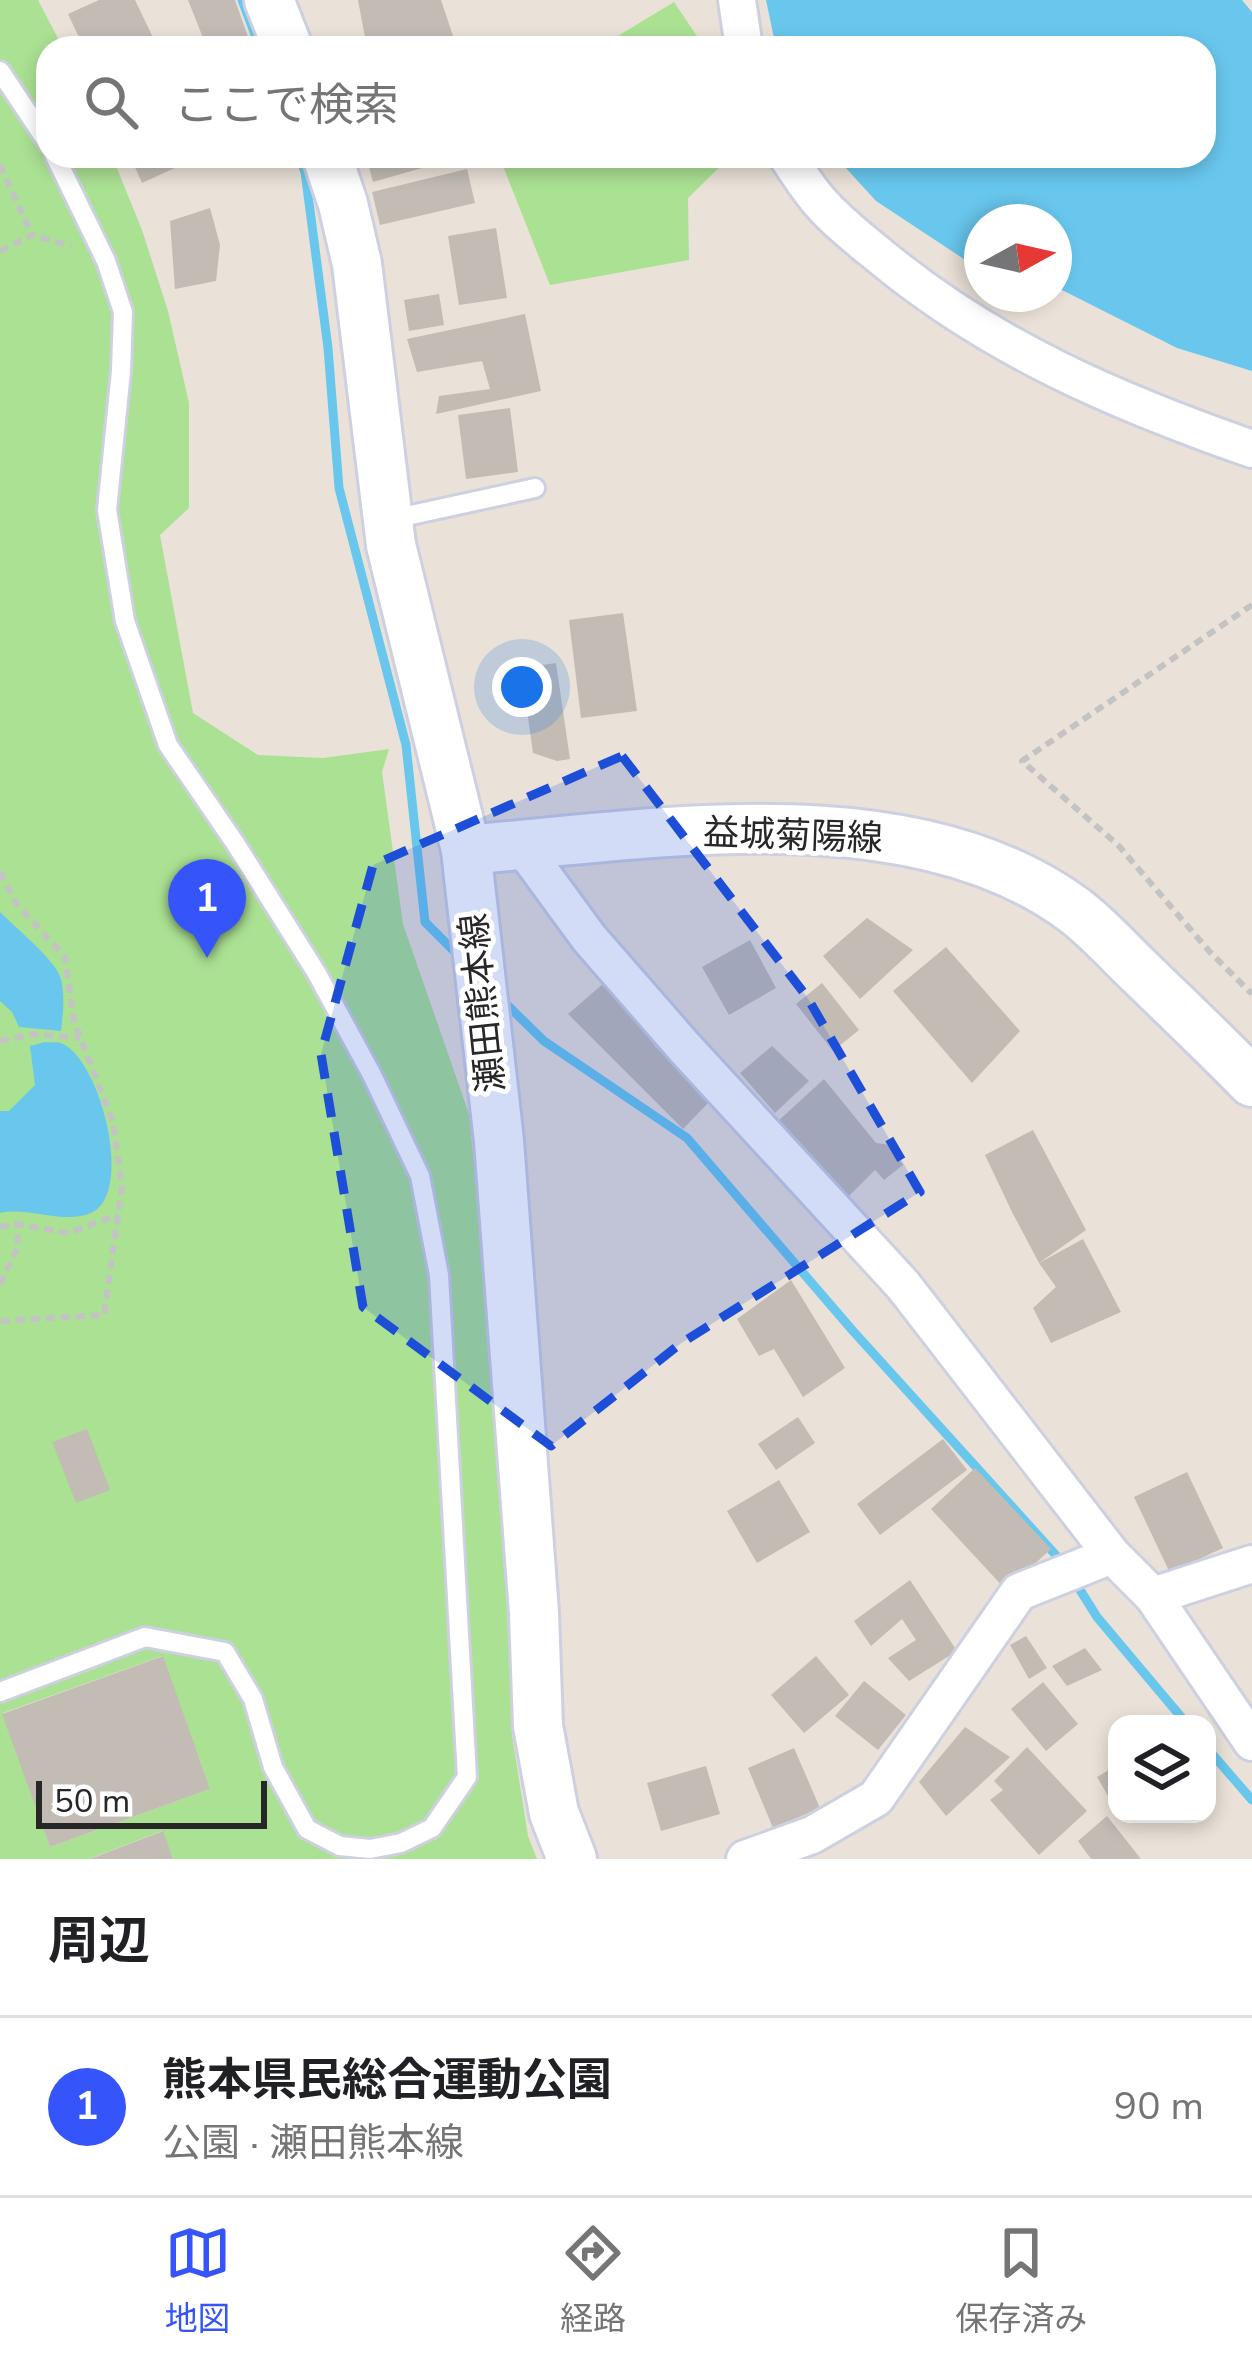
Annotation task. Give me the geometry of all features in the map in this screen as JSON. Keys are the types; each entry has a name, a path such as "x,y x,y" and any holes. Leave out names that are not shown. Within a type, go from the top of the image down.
{"main road":[{"path":"269,0 283,36"},
{"name":"瀬田熊本線","path":"331,168 357,264 388,520 466,850 499,1141 538,1726 554,1813 572,1859"},
{"name":"益城菊陽線","path":"466,850 727,828 872,834 959,854 1021,878 1074,911 1252,1082"}],"street":[{"path":"736,0 742,36"},
{"path":"795,168 819,202 862,242 922,291 1005,344 1153,415 1252,449"},
{"path":"521,845 603,953 684,1047 903,1285 1112,1555 1153,1596 1252,1742"},
{"path":"746,1859 812,1835 876,1798 1019,1592 1112,1555"},
{"path":"1153,1596 1252,1564"}],"lane":[{"path":"0,71 36,125"},
{"path":"0,1692 145,1637 225,1652 253,1700 273,1767 307,1828 340,1846 370,1849 401,1843 432,1828 467,1777 439,1276 420,1176 316,972 168,745 124,621 107,510 123,312 103,255 61,168"},
{"path":"388,520 535,488"}],"path":[{"path":"0,165 32,235"},
{"path":"0,251 32,235 103,255"},
{"path":"1252,604 1022,761 1118,844 1208,951 1252,994"},
{"path":"0,872 16,902 65,957 74,1022 113,1122 122,1187 104,1315 0,1321"},
{"path":"0,1041 32,1034 80,1038"},
{"path":"0,1227 17,1224 68,1233 118,1215"},
{"path":"0,1284 18,1247 17,1224"}],"highlighted area":[{"path":"622,756 807,997 920,1192 680,1344 551,1446 363,1307 321,1054 373,865"}],"green space":[{"path":"0,0 38,0 57,36 36,36 36,168 117,168 168,311 189,403 189,508 160,535 193,713 258,755 323,758 389,749 382,772 403,924 469,1114 500,1424 512,1735 528,1836 537,1859 173,1859 162,1831 89,1859 0,1859","holes":["162,1656 210,1789 50,1847 3,1713"]},
{"path":"674,2 697,36 618,36"},
{"path":"504,168 719,168 688,198 689,260 550,285"}],"water":[{"path":"766,0 1242,0 1252,12 1252,371 1177,348 1072,295 1072,204 964,204 964,259 876,201 846,168 1216,168 1216,36 774,36"},
{"path":"0,912 59,974 61,1031 19,1027 0,1001"},
{"path":"61,1043 77,1055 100,1099 107,1126 111,1179 105,1199 82,1216 0,1213 0,1111 9,1111 35,1085 30,1046"}],"building":[{"path":"99,0 135,0 152,36 78,36 68,14"},
{"path":"188,0 235,0 248,36 202,36"},
{"path":"358,0 441,0 453,36 365,36"},
{"path":"135,168 175,168 142,183"},
{"path":"369,168 422,168 373,182"},
{"path":"467,169 475,203 380,225 372,192"},
{"path":"210,208 220,245 216,281 175,289 170,221"},
{"path":"496,228 507,298 459,305 448,236"},
{"path":"439,294 444,325 409,331 404,300"},
{"path":"525,314 541,391 436,414 439,396 490,389 482,361 417,372 407,339"},
{"path":"510,408 518,472 466,479 458,415"},
{"path":"623,613 637,711 581,718 569,620"},
{"path":"556,663 570,759 557,761 533,753 521,668"},
{"path":"867,918 913,950 860,999 823,956"},
{"path":"750,940 776,988 729,1015 702,967"},
{"path":"946,947 1020,1031 972,1083 893,991"},
{"path":"611,977 662,1036 654,1045 710,1101 683,1129 568,1014"},
{"path":"822,983 859,1030 833,1051 796,1004"},
{"path":"772,1046 809,1081 775,1113 740,1073"},
{"path":"824,1079 876,1143 890,1145 903,1165 884,1180 875,1170 845,1200 777,1122"},
{"path":"1033,1130 1086,1230 1039,1263 985,1155"},
{"path":"1083,1239 1121,1312 1051,1343 1033,1308 1056,1287 1039,1263"},
{"path":"791,1280 845,1368 803,1397 774,1349 759,1356 737,1319"},
{"path":"798,1417 815,1443 776,1470 758,1444"},
{"path":"87,1429 110,1490 76,1503 52,1442"},
{"path":"943,1439 967,1470 880,1535 857,1504"},
{"path":"975,1468 1051,1549 1006,1590 931,1509"},
{"path":"1187,1472 1223,1548 1170,1573 1134,1497"},
{"path":"779,1480 810,1532 757,1563 727,1511"},
{"path":"910,1580 957,1651 909,1681 888,1658 916,1640 902,1619 871,1646 854,1621"},
{"path":"1026,1636 1047,1668 1029,1679 1010,1645"},
{"path":"1085,1648 1102,1670 1067,1686 1052,1666"},
{"path":"163,1656 210,1789 50,1847 2,1714"},
{"path":"816,1656 849,1695 804,1733 771,1695"},
{"path":"864,1681 906,1715 878,1750 835,1716"},
{"path":"1043,1682 1078,1724 1046,1751 1011,1709"},
{"path":"965,1727 1010,1757 946,1816 919,1782"},
{"path":"1027,1747 1087,1811 1039,1855 990,1800 1003,1790 994,1781"},
{"path":"794,1748 820,1808 773,1828 748,1768"},
{"path":"706,1766 720,1814 661,1831 647,1783"},
{"path":"1108,1770 1108,1796 1097,1777"},
{"path":"1107,1816 1141,1859 1091,1859 1078,1841"},
{"path":"163,1831 173,1859 90,1859"}],"waterway":[{"path":"242,0 256,36"},
{"path":"304,168 328,348 339,488 406,745 425,922 461,958"},
{"path":"502,1000 544,1041 687,1138 1063,1563"},
{"path":"1072,1577 1097,1617 1179,1715"},
{"path":"1216,1758 1252,1800"}],"place":[{"name":"熊本県民総合運動公園","path":"207,958"}]}
